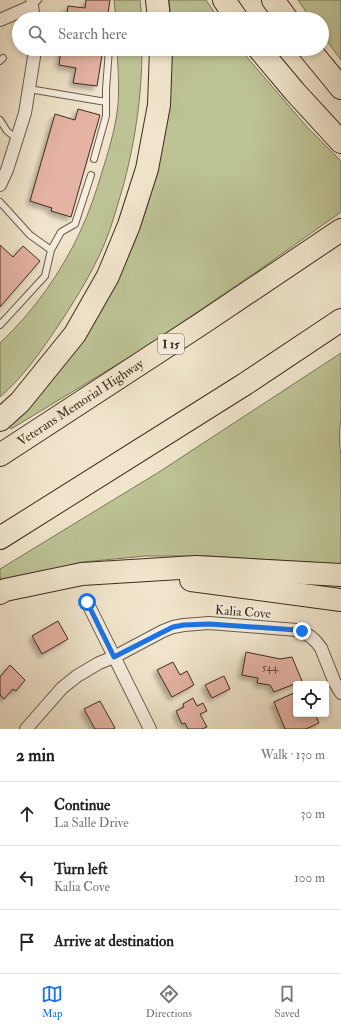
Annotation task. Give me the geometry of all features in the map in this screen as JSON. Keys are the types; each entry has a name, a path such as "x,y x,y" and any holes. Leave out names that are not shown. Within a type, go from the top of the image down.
{"highway":[{"path":"157,0 158,12"},
{"path":"224,0 232,12"},
{"path":"273,0 282,12"},
{"path":"0,420 20,402 75,334 108,276 129,225 147,169 159,105 161,56"},
{"path":"265,56 295,92 341,142"},
{"path":"315,56 341,88"},
{"name":"Veterans Memorial Highway","path":"0,455 204,322 341,230"},
{"path":"0,538 244,384 341,320"},
{"path":"0,593 5,590 82,574 196,567 341,575"},
{"path":"82,574 190,580 341,600"}],"street":[{"path":"15,12 33,2 34,12"},
{"path":"0,20 12,13"},
{"path":"1,178 17,139 25,113 34,56"},
{"path":"87,602 150,729"},
{"name":"Kalia Cove","path":"26,729 69,682 99,663 173,627 184,625 209,624 297,630 310,636 321,648 335,683 341,693"}],"lane":[{"path":"94,159 106,116 108,56"},
{"path":"29,89 106,102"},
{"path":"0,120 8,131 17,139"},
{"path":"0,325 45,276 51,250 61,232 75,224 91,175"},
{"path":"0,202 30,235 51,250"}],"green space":[{"path":"114,0 140,0 141,12 115,12"},
{"path":"169,0 206,0 214,12 170,12"},
{"path":"298,0 341,0 341,60 329,44 329,12 306,12"},
{"path":"117,56 142,56 141,84 131,153 110,231 94,267 63,319 30,365 16,382 0,397 0,343 35,305 55,277 80,232 95,195 111,143 117,113 119,89"},
{"path":"172,56 246,56 307,127 341,161 341,212 146,347 11,429 8,426 112,291 134,244 148,204 166,119 171,82"},
{"path":"341,353 341,564 208,556 145,556 83,562 0,585 0,569 159,472"}],"building":[{"path":"86,0 110,0 108,12 67,12 68,6 85,8"},
{"path":"60,56 102,56 97,86 73,83 76,68 59,65"},
{"path":"78,109 100,115 71,217 51,211 52,208 30,201 55,114 75,120"},
{"path":"0,245 13,257 23,246 40,261 0,307"},
{"path":"58,621 68,639 42,654 32,636"},
{"path":"246,652 280,659 292,657 302,681 293,681 293,685 274,692 270,685 257,683 258,678 242,675"},
{"path":"173,662 180,675 187,671 194,685 172,697 157,670"},
{"path":"10,665 25,680 16,691 13,689 4,699 0,695 0,677"},
{"path":"224,676 230,689 212,698 205,685"},
{"path":"293,693 293,717 316,717 319,723 306,729 285,729 274,702"},
{"path":"193,698 197,706 203,703 207,711 200,714 207,727 202,729 188,729 185,723 182,724 176,711 184,707 183,704"},
{"path":"100,701 115,728 114,729 95,729 84,709"}],"route":[{"path":"87,602 114,657 173,627 184,625 209,624 302,631"}]}
